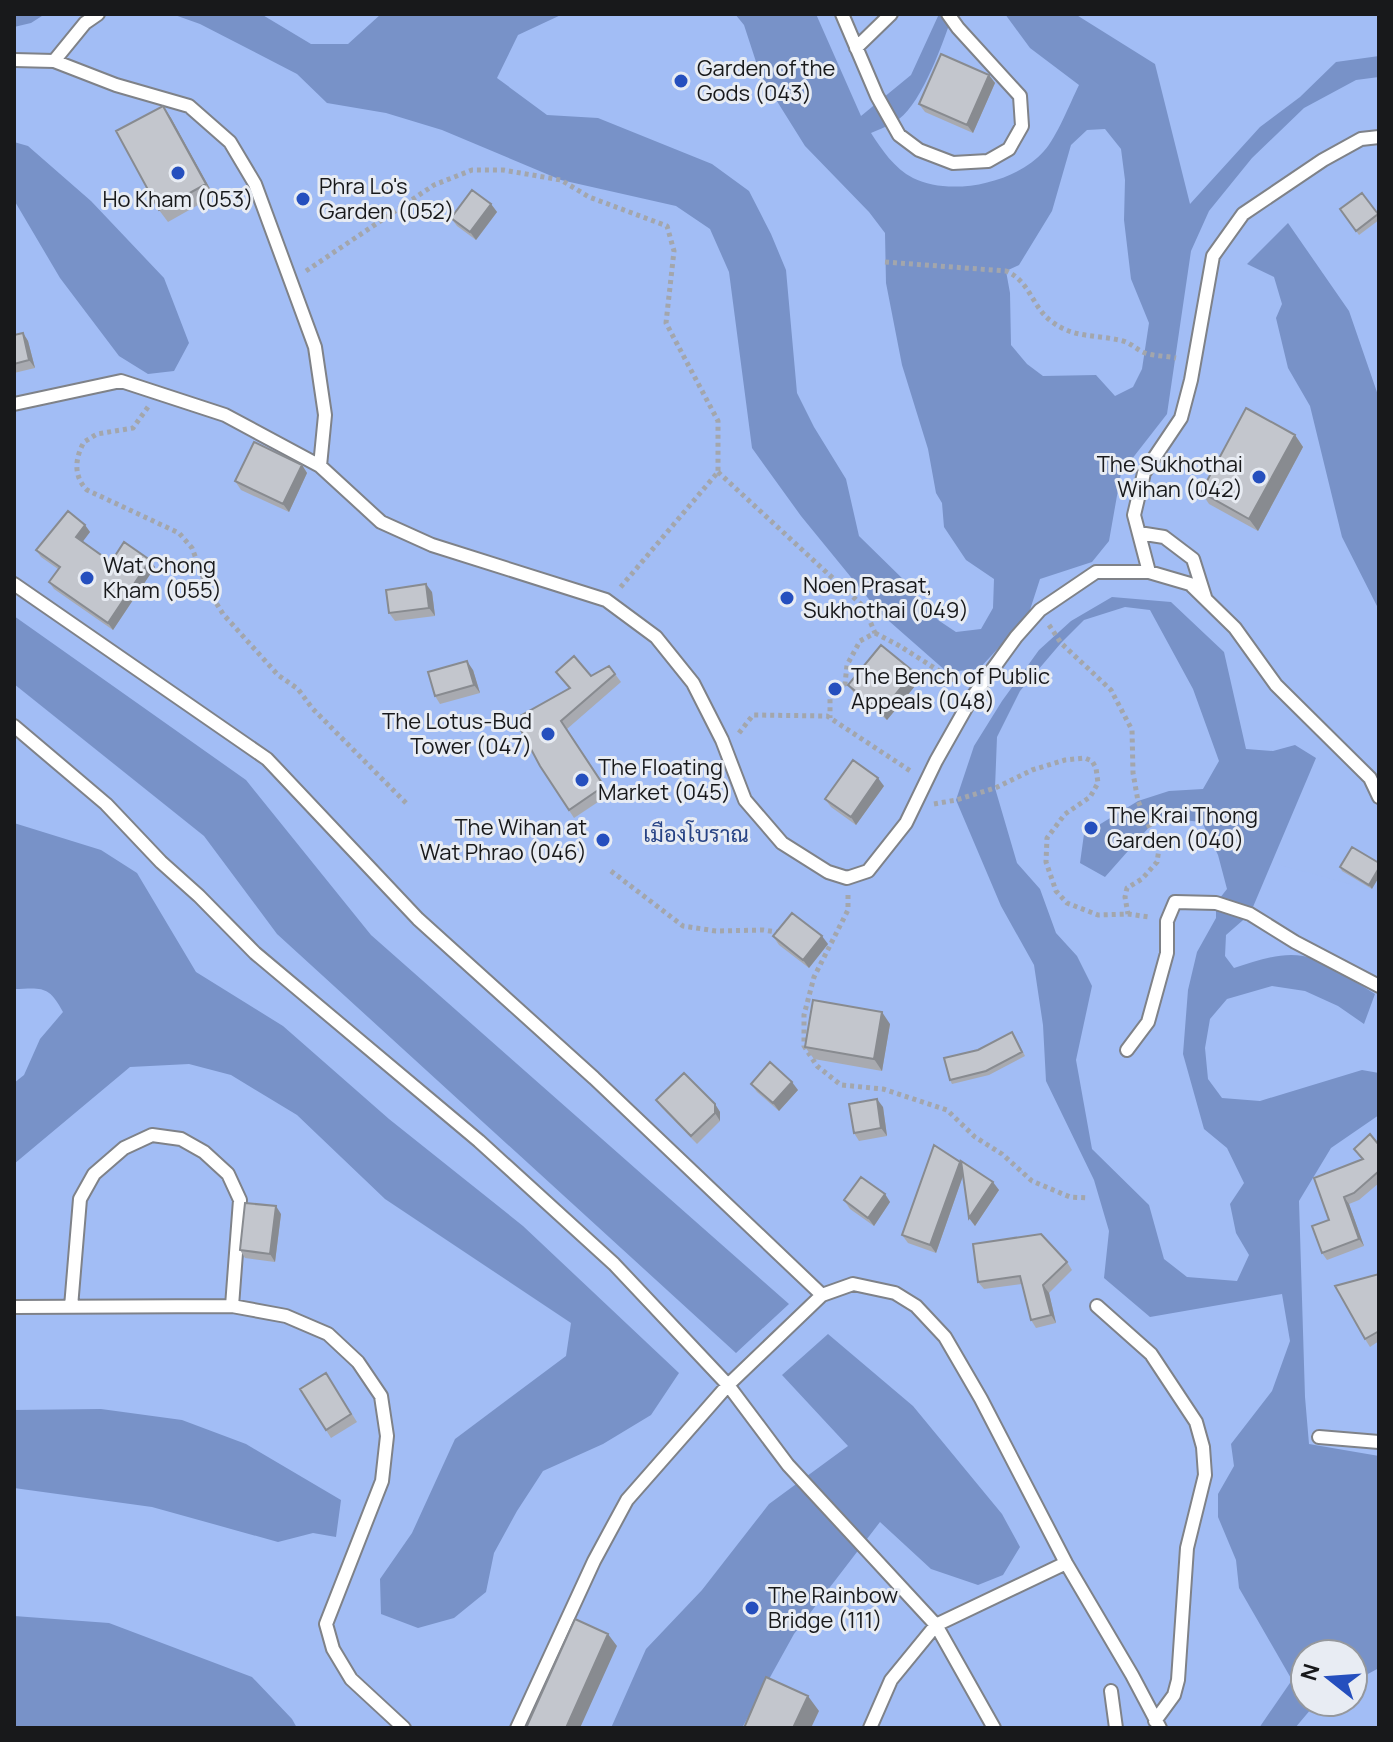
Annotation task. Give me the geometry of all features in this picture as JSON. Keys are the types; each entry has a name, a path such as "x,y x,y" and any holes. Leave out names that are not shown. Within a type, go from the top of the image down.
{"lane":[{"path":"54,61 85,23 98,14"},
{"path":"842,14 877,96 899,135 919,150 953,163 988,161 1009,149 1022,126 1020,96 948,14"},
{"path":"856,48 891,14"},
{"path":"14,60 54,61 116,85 189,106 230,142 255,184 315,347 325,415 320,466"},
{"path":"1149,572 1134,515 1144,473 1181,418 1191,380 1213,256 1243,214 1323,160 1361,139 1379,137"},
{"path":"14,404 121,381 225,415 320,466 381,522 432,545 608,602 656,637 693,683 726,751 745,800 782,843 828,872 847,878 868,871 906,823 975,693 1016,637 1040,610 1096,572 1149,572 1190,584 1235,628 1276,685 1370,778 1379,797"},
{"path":"1139,533 1164,537 1193,559 1206,601"},
{"path":"14,584 24,594 267,759 418,919 594,1078 822,1295"},
{"path":"14,726 106,804 255,953 479,1141 614,1264 728,1385 788,1465 936,1625 994,1728"},
{"path":"1127,1050 1148,1022 1167,953 1167,921 1175,902 1216,903 1250,914 1295,942 1379,986"},
{"path":"71,1307 80,1199 94,1174 124,1148 152,1135 181,1139 204,1152 228,1174 240,1200 232,1306"},
{"path":"517,1728 594,1561 627,1500 728,1385 822,1295 853,1284 895,1293 916,1306 945,1337 1066,1563 1158,1724"},
{"path":"14,1307 232,1306 286,1316 328,1334 358,1362 381,1396 387,1436 382,1481 326,1624 333,1649 351,1679 404,1728"},
{"path":"1097,1306 1151,1354 1196,1422 1203,1447 1205,1475 1187,1548 1178,1680 1174,1695 1158,1724"},
{"path":"1319,1437 1379,1442"},
{"path":"870,1728 891,1680 936,1625 1066,1563"},
{"path":"1111,1691 1116,1728"}],"path":[{"path":"292,282 315,263 434,185 472,170 503,170 561,180 589,197 667,226 674,251 666,323 718,421 718,472 608,602"},
{"path":"885,262 1006,271 1016,275 1027,287 1038,308 1049,320 1071,334 1126,341 1145,353 1176,358"},
{"path":"155,392 144,416 133,428 97,434 84,442 76,466 82,484 87,490 179,533 192,548 207,588 223,614 278,675 298,689 312,708 406,803"},
{"path":"718,472 864,607 875,633 975,693"},
{"path":"830,718 830,699 845,684 847,665 860,641 875,633"},
{"path":"1055,636 1111,690 1132,730 1133,773 1138,801 1159,849 1157,862 1142,879 1127,888 1128,914"},
{"path":"726,751 753,715 830,718 926,781"},
{"path":"956,800 1065,760 1085,758 1092,761 1098,783 1090,797 1065,814 1047,838 1046,862 1056,891 1067,903 1098,915 1128,914 1167,921"},
{"path":"611,871 683,926 716,931 763,930 790,934"},
{"path":"847,878 848,910 814,977 804,1015 804,1046 817,1066 841,1085 883,1089 947,1110 975,1137 1002,1154 1032,1181 1070,1197 1088,1198"},
{"path":"818,938 832,941"}],"green space":[{"name":"เมืองโบราณ","path":"14,14 1379,14 1379,1728 14,1728"}],"shaded area":[{"path":"14,14 45,14 31,23 14,27"},
{"path":"172,14 261,14 311,44 348,44 381,14 563,14 518,35 497,78 547,115 598,118 712,164 749,191 786,270 797,393 846,479 859,536 907,583 938,620 956,632 981,629 993,608 994,579 966,560 944,527 942,503 936,493 928,449 902,365 886,283 885,233 869,212 805,146 760,74 744,25 735,14 816,14 861,116 911,75 939,14 953,14 916,99 899,119 871,133 889,158 906,174 928,184 946,186 982,184 1000,179 1032,162 1054,137 1079,85 1030,48 1005,14 1075,14 1155,64 1190,204 1260,127 1300,97 1336,62 1379,56 1379,77 1356,80 1304,108 1252,158 1209,211 1191,251 1167,414 1121,473 1109,541 1092,562 1040,579 1028,616 979,669 947,672 881,614 801,516 752,448 729,272 710,229 676,206 561,180 442,130 386,113 327,103 297,74 200,24","holes":["1105,129 1121,149 1125,180 1124,220 1131,279 1149,323 1142,369 1133,387 1115,396 1096,375 1043,376 1027,364 1011,345 1010,293 1006,271 1019,265 1052,211 1071,145 1087,130"]},
{"path":"14,142 28,146 91,201 164,278 189,343 174,371 148,374 119,356 60,278 14,200"},
{"path":"1288,223 1349,311 1379,398 1379,610 1342,537 1310,406 1288,368 1276,318 1282,304 1274,277 1247,264"},
{"path":"1112,597 1171,602 1224,652 1246,749 1273,751 1295,745 1316,758 1250,914 1226,935 1225,956 1234,968 1277,956 1311,958 1375,994 1364,1024 1338,1006 1305,991 1272,986 1227,999 1210,1019 1205,1048 1208,1079 1222,1098 1260,1101 1362,1070 1379,1073 1379,1115 1331,1148 1299,1201 1309,1444 1379,1456 1379,1668 1369,1673 1369,1638 1289,1638 1289,1675 1239,1588 1236,1560 1218,1517 1218,1494 1234,1466 1231,1444 1272,1391 1290,1341 1282,1294 1150,1317 1104,1278 1109,1231 1094,1180 1046,1081 1043,1025 1034,965 1001,906 956,800 974,746 1039,650 1071,621","holes":["1125,607 1150,610 1193,689 1219,761 1203,789 1169,791 1138,801 1084,834 1080,863 1105,877 1151,825 1172,819 1202,822 1218,855 1227,889 1216,903 1216,918 1197,952 1188,990 1183,1054 1204,1129 1227,1148 1244,1183 1230,1204 1236,1233 1249,1255 1237,1281 1187,1277 1164,1259 1149,1205 1092,1149 1076,1060 1092,986 1077,956 1056,933 1040,889 1017,863 995,788 997,737 1020,691 1084,620"]},
{"path":"14,616 246,780 371,935 789,1304 736,1353 277,934 204,836 14,684"},
{"path":"14,823 101,850 137,873 196,972 283,1026 389,1119 523,1226 679,1373 651,1415 603,1444 543,1471 494,1553 486,1592 454,1618 418,1628 381,1614 380,1579 412,1533 455,1439 566,1356 571,1323 385,1199 297,1115 231,1075 189,1064 130,1067 14,1164 14,1083 24,1075 40,1039 63,1012 44,990 14,989"},
{"path":"1272,863 1379,892 1379,991 1375,994 1350,979 1264,958 1234,968 1225,956 1226,935 1250,914"},
{"path":"828,1334 913,1406 1002,1514 1020,1547 1003,1575 978,1585 931,1569 880,1522 794,1634 742,1728 611,1728 646,1649 702,1590 769,1504 848,1446 782,1375"},
{"path":"101,1409 182,1420 246,1444 341,1500 336,1537 313,1533 278,1542 152,1507 14,1488 14,1410"},
{"path":"14,1616 109,1623 252,1677 297,1728 14,1728"},
{"path":"1289,1684 1289,1718 1303,1718 1295,1728 1259,1728"}],"building":[{"path":"941,54 989,75 967,125 919,104"},
{"path":"163,106 206,184 159,210 116,131"},
{"path":"472,190 491,204 470,232 451,218"},
{"path":"1362,193 1378,214 1356,231 1340,209"},
{"path":"23,333 29,360 14,364 14,335"},
{"path":"1246,408 1295,435 1249,519 1201,492"},
{"path":"254,442 302,465 283,504 235,481"},
{"path":"68,511 85,525 76,537 111,562 124,542 150,560 108,623 49,582 60,567 36,550"},
{"path":"426,584 429,608 389,613 386,590"},
{"path":"881,645 914,672 881,712 848,685"},
{"path":"574,656 591,676 609,666 615,674 561,721 604,786 569,810 540,766 515,719 570,688 556,672"},
{"path":"467,661 474,685 435,696 428,672"},
{"path":"853,760 878,778 851,817 825,799"},
{"path":"1352,847 1379,863 1369,885 1340,867"},
{"path":"792,913 822,936 803,960 773,936"},
{"path":"813,1000 882,1012 874,1059 805,1047"},
{"path":"1012,1032 1022,1052 986,1071 950,1080 944,1058 978,1050"},
{"path":"770,1062 792,1082 773,1103 751,1084"},
{"path":"684,1073 715,1104 715,1113 691,1136 656,1100"},
{"path":"877,1099 881,1128 854,1133 849,1104"},
{"path":"1370,1134 1379,1145 1379,1171 1354,1193 1344,1197 1359,1239 1322,1253 1312,1226 1329,1220 1314,1178 1363,1159 1354,1149"},
{"path":"934,1145 960,1162 930,1245 902,1235"},
{"path":"961,1161 993,1182 969,1218"},
{"path":"861,1177 885,1194 868,1218 844,1200"},
{"path":"245,1203 276,1206 270,1254 240,1250"},
{"path":"1041,1234 1067,1262 1043,1285 1051,1315 1031,1320 1020,1276 978,1282 973,1244"},
{"path":"1379,1274 1379,1331 1365,1339 1335,1286"},
{"path":"326,1373 351,1414 326,1430 300,1389"},
{"path":"575,1619 608,1634 566,1728 526,1728"},
{"path":"766,1677 808,1696 793,1728 744,1728"}],"place":[{"name":"Garden of the Gods (043)","path":"681,81"},
{"name":"Ho Kham (053)","path":"178,173"},
{"name":"Phra Lo's Garden (052)","path":"303,199"},
{"name":"The Sukhothai Wihan (042)","path":"1259,477"},
{"name":"Wat Chong Kham (055)","path":"87,578"},
{"name":"Noen Prasat, Sukhothai (049)","path":"787,598"},
{"name":"The Bench of Public Appeals (048)","path":"835,689"},
{"name":"The Lotus-Bud Tower (047)","path":"548,734"},
{"name":"The Floating Market (045)","path":"582,780"},
{"name":"The Krai Thong Garden (040)","path":"1091,828"},
{"name":"The Wihan at Wat Phrao (046)","path":"603,840"},
{"name":"The Rainbow Bridge (111)","path":"752,1608"}]}
